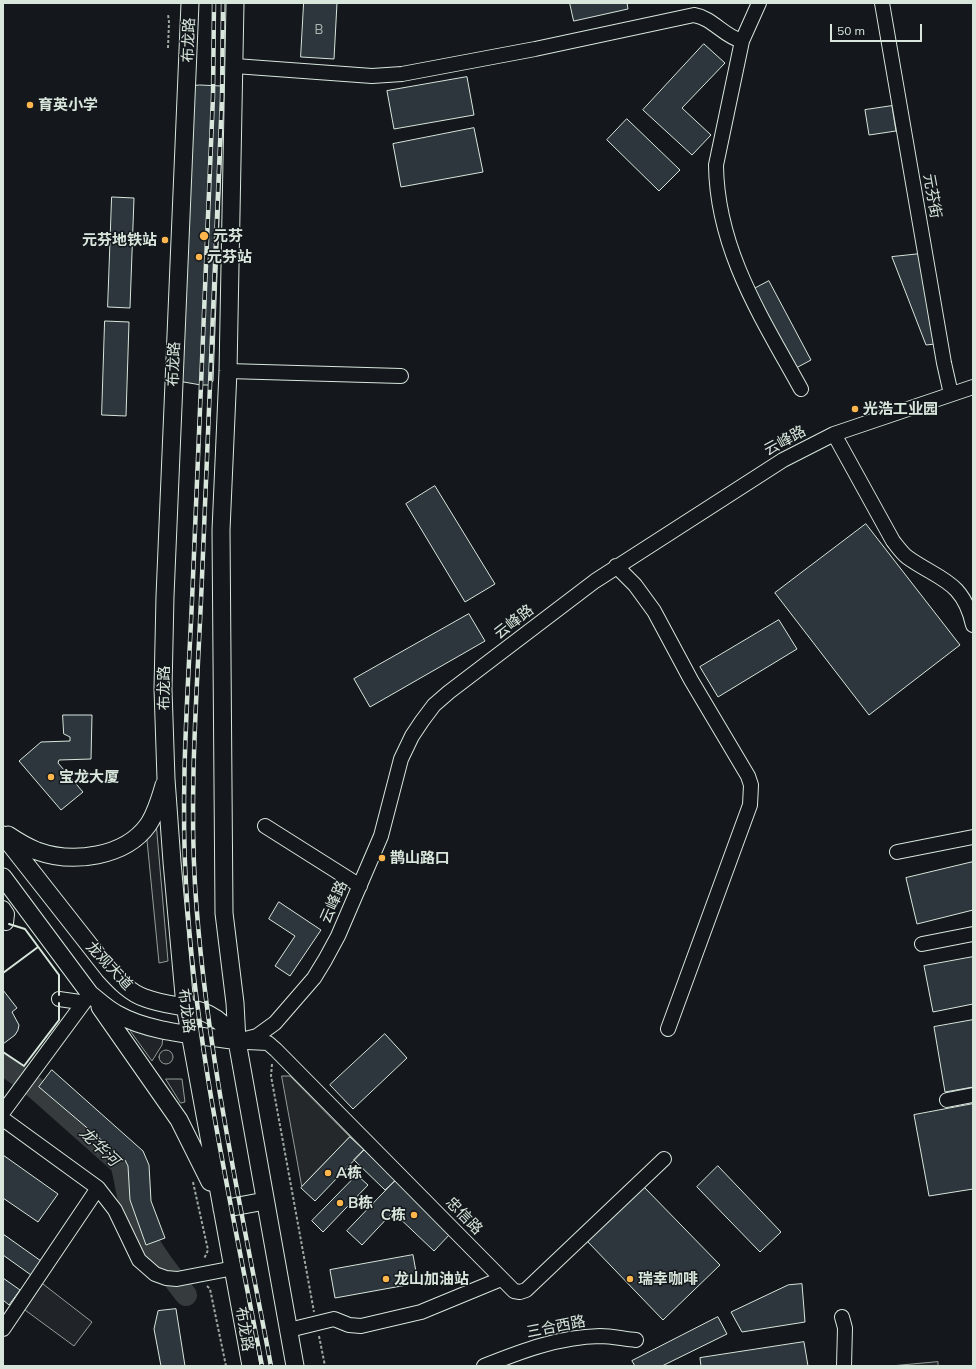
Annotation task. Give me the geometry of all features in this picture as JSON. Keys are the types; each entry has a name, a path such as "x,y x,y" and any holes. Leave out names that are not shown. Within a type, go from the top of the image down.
{"main road":[{"name":"布龙路","path":"190,3 165,596 163,689 166,779 172,862 185,1006 189,1034 234,1268 251,1366"},
{"path":"235,3 228,371 221,530 222,811 224,913 237,1041 295,1366"},
{"path":"3,832 26,846 50,854 62,856 88,856 113,850 131,841 147,826 154,815 166,779"},
{"name":"龙观大道","path":"3,835 116,977 134,993 154,1001 185,1006 204,1012 218,1020 230,1031 237,1041"},
{"name":"龙观大道","path":"6,888 86,999 124,1018 151,1027 237,1041"},
{"path":"86,999 151,1078 179,1120 203,1166 222,1209 265,1201"}],"street":[{"path":"759,3 742,41 716,165 718,190 733,259 745,288 801,389"},
{"name":"元芬街","path":"882,3 944,363 951,394"},
{"path":"235,66 372,76 402,74 535,49 694,15 705,18 729,36 742,41"},
{"path":"228,371 401,376"},
{"name":"云峰路","path":"237,1041 248,1039 266,1031 287,1010 314,978 338,936 381,836 402,759 412,736 434,705 570,599 616,566 783,460 834,434 973,387"},
{"path":"834,434 893,540 906,556 952,584 963,596 973,625"},
{"path":"616,566 635,584 654,611 691,680 748,776 751,785 750,805 668,1029"},
{"path":"265,826 360,886"},
{"path":"897,852 973,837"},
{"path":"3,908 7,914 6,923"},
{"path":"922,944 973,934"},
{"path":"58,999 80,1002 86,999"},
{"path":"3,1112 86,999"},
{"name":"忠信路","path":"237,1041 268,1043 276,1050 514,1291 520,1292 526,1290 664,1159"},
{"path":"947,1100 973,1095"},
{"path":"3,1119 98,1188 115,1210 143,1264 155,1274 166,1278 177,1279 234,1268"},
{"path":"3,1329 98,1188"},
{"path":"289,1330 334,1319 349,1325 361,1326 421,1312 501,1279"},
{"path":"842,1317 845,1328 844,1366"},
{"name":"三合西路","path":"484,1366 532,1348 576,1338 601,1336 636,1340"}],"path":[{"path":"168,14 168,48"},
{"path":"272,1063 271,1076 315,1314"},
{"path":"191,1175 208,1250 204,1259"},
{"path":"206,1285 210,1289 226,1366"},
{"path":"318,1331 325,1366"}],"shaded area":[{"path":"156,822 168,961 159,963 146,830"},
{"path":"131,1029 163,1037 162,1045 152,1061 131,1032"},
{"path":"163,1050 169,1050 173,1054 173,1060 169,1064 163,1064 159,1060 159,1054"},
{"path":"282,1076 290,1076 350,1137 302,1186"},
{"path":"166,1079 182,1079 185,1102 181,1103"},
{"path":"43,1284 92,1322 74,1346 25,1310"},
{"path":"938,1362 938,1366 891,1366"}],"building":[{"path":"304,3 337,3 334,59 301,57"},
{"path":"570,3 627,3 628,9 574,21"},
{"path":"704,44 725,63 682,108 711,135 692,155 643,110"},
{"path":"467,77 474,115 394,129 387,91"},
{"name":"元芬站","path":"193,86 221,86 224,88 213,381 208,385 178,381"},
{"path":"892,106 896,131 869,135 865,110"},
{"path":"627,119 680,170 659,191 607,140"},
{"path":"474,128 483,172 401,187 393,144"},
{"path":"112,197 134,198 130,308 108,307"},
{"path":"920,254 935,344 926,345 892,257"},
{"path":"769,281 811,360 796,368 754,289"},
{"path":"105,321 129,322 126,416 102,415"},
{"path":"435,486 495,584 465,602 406,504"},
{"path":"866,524 960,645 869,715 775,593"},
{"path":"469,614 485,641 370,707 354,679"},
{"path":"779,620 797,649 718,697 700,667"},
{"name":"宝龙大厦","path":"63,715 92,715 91,759 59,760 58,763 83,792 61,810 19,761 41,742 70,741 70,737 64,734"},
{"path":"973,862 973,910 917,924 906,878"},
{"path":"279,902 321,930 290,976 275,966 295,936 269,919"},
{"path":"973,957 973,1004 933,1012 924,966"},
{"path":"3,990 17,1008 12,1012 19,1025 15,1035 3,1044"},
{"path":"973,1020 973,1087 945,1092 934,1027"},
{"path":"385,1034 407,1058 353,1109 330,1085"},
{"path":"52,1070 143,1151 149,1165 151,1201 165,1238 146,1245 130,1200 128,1166 125,1160 39,1087"},
{"path":"973,1104 973,1189 929,1196 914,1115"},
{"name":"A栋","path":"350,1137 364,1150 315,1201 301,1188"},
{"path":"364,1150 396,1180 385,1190 354,1160"},
{"path":"3,1155 58,1194 38,1222 3,1198"},
{"path":"718,1166 781,1232 760,1252 697,1187"},
{"name":"B栋","path":"357,1175 368,1185 323,1232 312,1221"},
{"name":"C栋","path":"396,1180 451,1233 434,1251 393,1212 362,1245 347,1231"},
{"path":"644,1187 720,1265 663,1320 587,1241"},
{"path":"3,1234 41,1261 31,1275 3,1255"},
{"path":"413,1255 418,1283 335,1298 330,1270"},
{"path":"3,1278 20,1290 9,1305 3,1300"},
{"path":"802,1284 805,1322 742,1332 731,1312 788,1285"},
{"path":"176,1309 185,1366 161,1366 154,1329 158,1311"},
{"path":"718,1317 727,1334 662,1366 635,1366 632,1361"},
{"path":"804,1342 808,1366 701,1366 700,1358"}],"waterway":[{"name":"龙华河","path":"3,1064 33,1086 121,1164 128,1198 137,1221 156,1254 186,1295"}],"railway":[{"path":"214,3 213,96 186,731 184,846 197,1006 216,1127 262,1366"},
{"path":"223,3 222,97 195,731 193,847 200,946 216,1066 236,1187 271,1366"}],"wall":[{"path":"9,924 25,929 59,975 59,995"},
{"path":"3,973 38,947"},
{"path":"3,1052 24,1066 59,1020 59,1003"}],"place":[{"name":"育英小学","path":"30,105"},
{"name":"元芬","path":"204,236"},
{"name":"元芬地铁站","path":"165,240"},
{"name":"元芬站","path":"199,257"},
{"name":"光浩工业园","path":"855,409"},
{"name":"宝龙大厦","path":"51,777"},
{"name":"鹊山路口","path":"382,858"},
{"name":"A栋","path":"328,1173"},
{"name":"B栋","path":"340,1203"},
{"name":"C栋","path":"414,1215"},
{"name":"龙山加油站","path":"386,1279"},
{"name":"瑞幸咖啡","path":"630,1279"}]}
